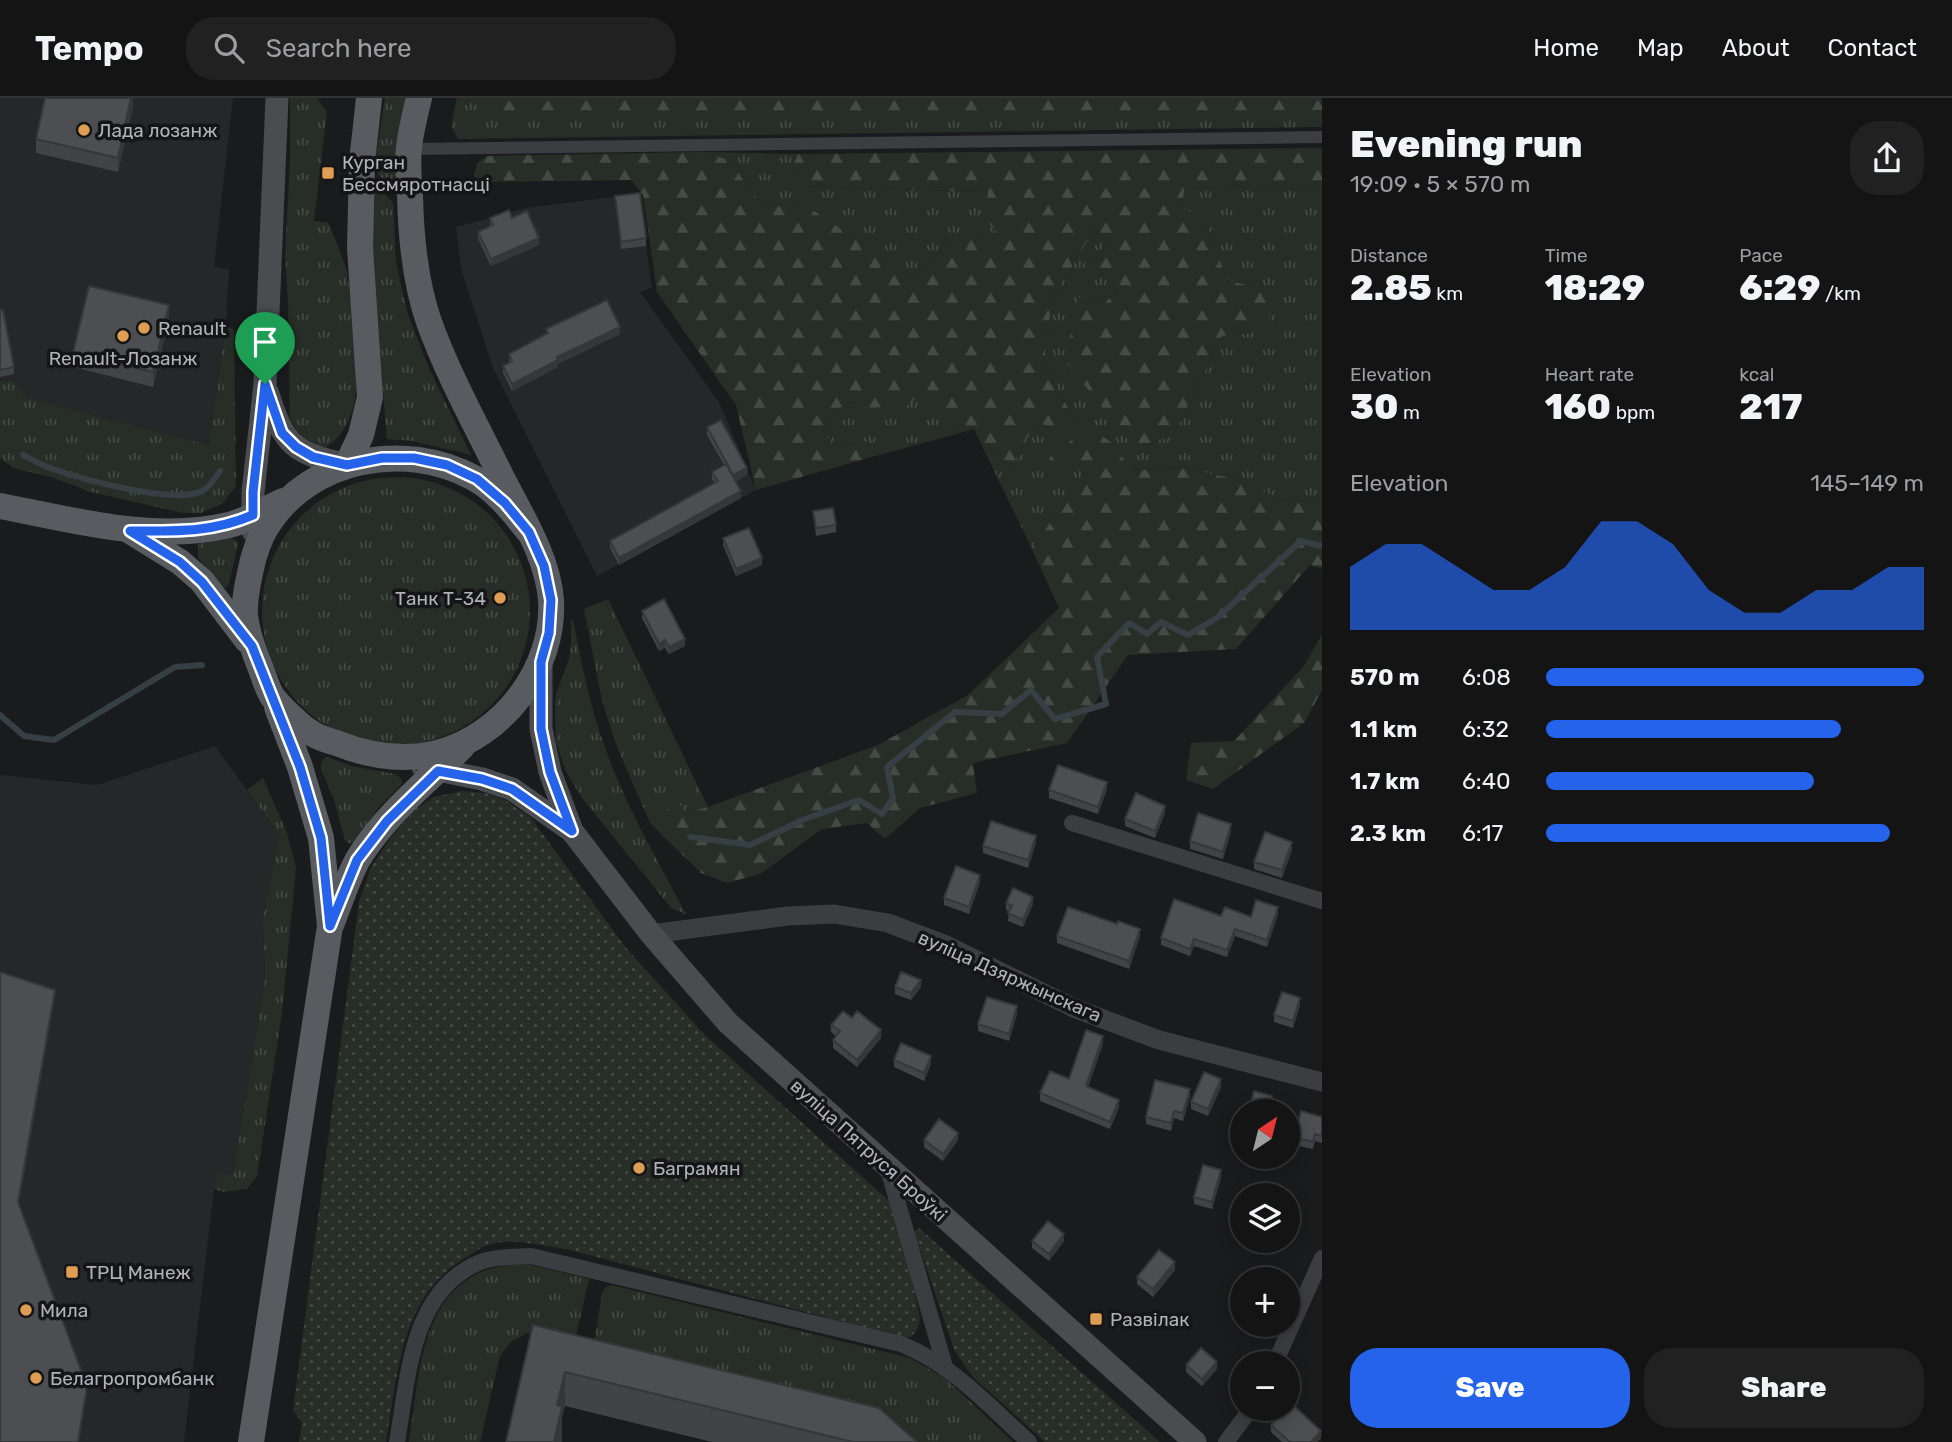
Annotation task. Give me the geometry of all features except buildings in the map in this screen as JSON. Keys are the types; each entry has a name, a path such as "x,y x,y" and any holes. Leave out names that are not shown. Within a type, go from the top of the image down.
{"main road":[{"path":"253,558 253,492 265,384 277,98"},
{"path":"347,465 361,435 370,397 359,248 362,162 369,98"},
{"path":"272,696 310,733 355,750 394,757 436,753 469,740 494,724 519,698 541,662 549,633 551,600 544,566 451,377 428,319 412,250 408,149 419,98"},
{"path":"265,384 282,433 296,447 313,457 347,465"},
{"path":"0,506 130,531 198,531 232,524 253,515 291,497 316,478 347,465 382,458 414,458 447,465 477,479 505,503 529,532"},
{"path":"291,497 266,527 253,558 246,590 245,615 252,646 300,767 321,838 330,926"},
{"path":"130,531 180,562 202,582 252,646"},
{"name":"вуліца Пятруся Броўкі","path":"541,662 541,729 550,772 572,831 651,934 729,1023 1195,1442"},
{"path":"251,1442 330,926 357,860 365,849 387,821 469,740"},
{"name":"вуліца Пятруся Броўкі","path":"394,757 512,789 572,831"}],"street":[{"path":"408,149 1322,138"},
{"path":"1072,823 1322,901"},
{"name":"вуліца Дзяржынскага","path":"651,934 788,916 834,914 888,923 946,945 1074,1009 1147,1035 1322,1082"},
{"path":"887,1166 945,1367"},
{"path":"397,1442 412,1356 421,1325 435,1298 457,1277 478,1263 506,1257 531,1256 901,1345 925,1354 945,1367 1029,1442"},
{"path":"1280,1351 1321,1262"},
{"path":"1226,1442 1242,1421"}],"shaded area":[{"path":"0,98 233,98 214,266 229,270 226,325 209,445 28,398 11,380 0,381"},
{"path":"639,194 652,288 640,292 719,402 756,490 597,576 493,368 461,269 456,227 525,208"},
{"path":"215,746 279,835 263,918 265,979 233,1175 218,1173 214,1189 184,1442 0,1442 0,775 97,785"}],"green space":[{"path":"290,98 317,98 327,112 314,221 328,222 346,268 353,316 356,358 354,404 344,429 336,440 325,448 304,438 290,418 285,256"},
{"path":"385,98 406,98 394,193 374,169"},
{"path":"457,98 1322,98 1322,127 458,139 451,126"},
{"path":"1322,98 1322,110 507,118 481,114 477,100"},
{"path":"1322,148 1322,184 1184,188 1183,208 1206,222 1227,280 1264,290 1270,319 1250,333 1222,336 1173,436 1135,448 1065,361 1079,297 1104,304 1117,290 1093,265 1108,239 1095,228 1052,299 1044,364 1074,419 1060,430 1036,422 1012,467 982,446 974,429 957,434 925,389 909,405 870,408 851,402 828,414 823,431 834,446 872,441 879,455 756,490 736,405 657,292 643,195 631,180 482,182 474,176 477,163 487,156 704,152 731,161 750,191 767,208 802,203 914,277 945,246 998,234 985,219 988,192 806,186 792,168 798,154"},
{"path":"704,152 798,154 792,168 806,186 988,192 999,234 945,246 914,277 802,203 767,208 750,191 731,161"},
{"path":"372,179 393,203 396,262 407,312 428,366 471,455 413,441 387,439 370,242"},
{"path":"1322,184 1322,504 1281,499 1232,478 1167,466 1129,472 1117,446 1078,459 1086,469 1031,547 982,446 1012,467 1036,422 1074,419 1044,364 1052,299 1095,228 1108,238 1093,265 1117,290 1104,304 1080,297 1173,436 1222,336 1250,333 1264,290 1227,280 1206,222 1183,208 1184,188"},
{"path":"226,325 234,330 236,486 222,504 201,513 183,513 91,492 51,477 13,468 0,458 0,381 11,380 28,398 209,445"},
{"path":"925,388 957,434 879,455 872,441 834,446 823,431 828,414 851,402 870,408"},
{"path":"1088,427 1117,446 1130,472 1167,466 1232,478 1281,499 1322,504 1322,569 1310,565 1236,649 1128,655 1067,743 973,763 977,793 920,808 885,839 867,823 822,829 760,874 727,883 701,873 650,823 678,801 685,813 708,807 878,745 968,695 1059,608 1031,547 1086,469 1078,459 1057,475 1049,458"},
{"path":"396,477 447,487 491,516 520,560 530,611 520,662 491,706 447,735 396,745 345,735 301,706 272,662 262,611 272,560 301,516 345,487"},
{"path":"232,538 238,544 226,588 221,586 198,558 198,544"},
{"path":"608,599 708,807 685,813 678,802 650,823 617,747 602,701 584,609"},
{"path":"573,620 591,702 614,771 643,834 686,914 671,908 582,798 566,772 556,742 555,710 556,694 569,659"},
{"path":"1322,634 1322,690 1305,722 1213,789 1186,780 1191,743 1234,741 1304,666"},
{"path":"328,757 351,766 396,774 402,780 401,785 379,807 356,841 351,844 346,842 344,837 334,800 321,769 321,763"},
{"path":"263,778 287,833 296,868 282,1013 257,1176 247,1189 223,1192 214,1189 218,1173 233,1175 265,979 263,918 279,835 247,790"},
{"path":"463,791 485,793 505,800 531,818 626,948 705,1035 889,1201 910,1270 920,1319 917,1330 911,1337 900,1337 566,1249 500,1242 484,1247 462,1260 441,1276 426,1295 405,1340 386,1442 299,1442 302,1423 293,1410 359,902 371,867 392,836 415,810 433,797"},
{"path":"919,1228 1160,1442 1045,1442 973,1377 955,1352 914,1232"},
{"path":"527,1264 589,1279 575,1340 527,1333 511,1342 500,1356 480,1442 409,1442 425,1347 444,1303 459,1286 479,1273 497,1267"},
{"path":"612,1285 910,1358 945,1378 1013,1442 886,1442 590,1370 602,1293 606,1287"}],"waterway":[{"path":"23,455 49,468 84,479 172,495 202,491 220,471"},
{"path":"690,837 750,845 805,819 859,800 882,814 893,798 887,767 955,712 1002,714 1031,690 1055,719 1106,704 1097,657 1129,623 1147,634 1161,622 1188,635 1217,618 1301,541 1322,546"},
{"path":"0,715 24,736 54,740 175,667 202,665"}],"place":[{"name":"Лада лозанж","path":"84,130"},
{"name":"Курган Бессмяротнасці","path":"328,173"},
{"name":"Renault","path":"144,328"},
{"name":"Renault-Лозанж","path":"123,336"},
{"name":"Танк Т-34","path":"500,598"},
{"name":"Баграмян","path":"639,1168"},
{"name":"ТРЦ Манеж","path":"72,1272"},
{"name":"Мила","path":"26,1310"},
{"name":"Развілак","path":"1096,1319"},
{"name":"Белагропромбанк","path":"36,1378"}],"route":[{"path":"265,384 282,433 296,447 313,457 347,465 382,458 414,458 447,465 477,479 505,503 529,532 544,566 551,600 549,633 541,662 541,729 550,772 572,831 512,789 482,779 438,771 387,821 357,860 330,926 321,838 300,767 252,646 202,582 180,562 130,531 198,531 232,524 253,515 265,384"}]}
